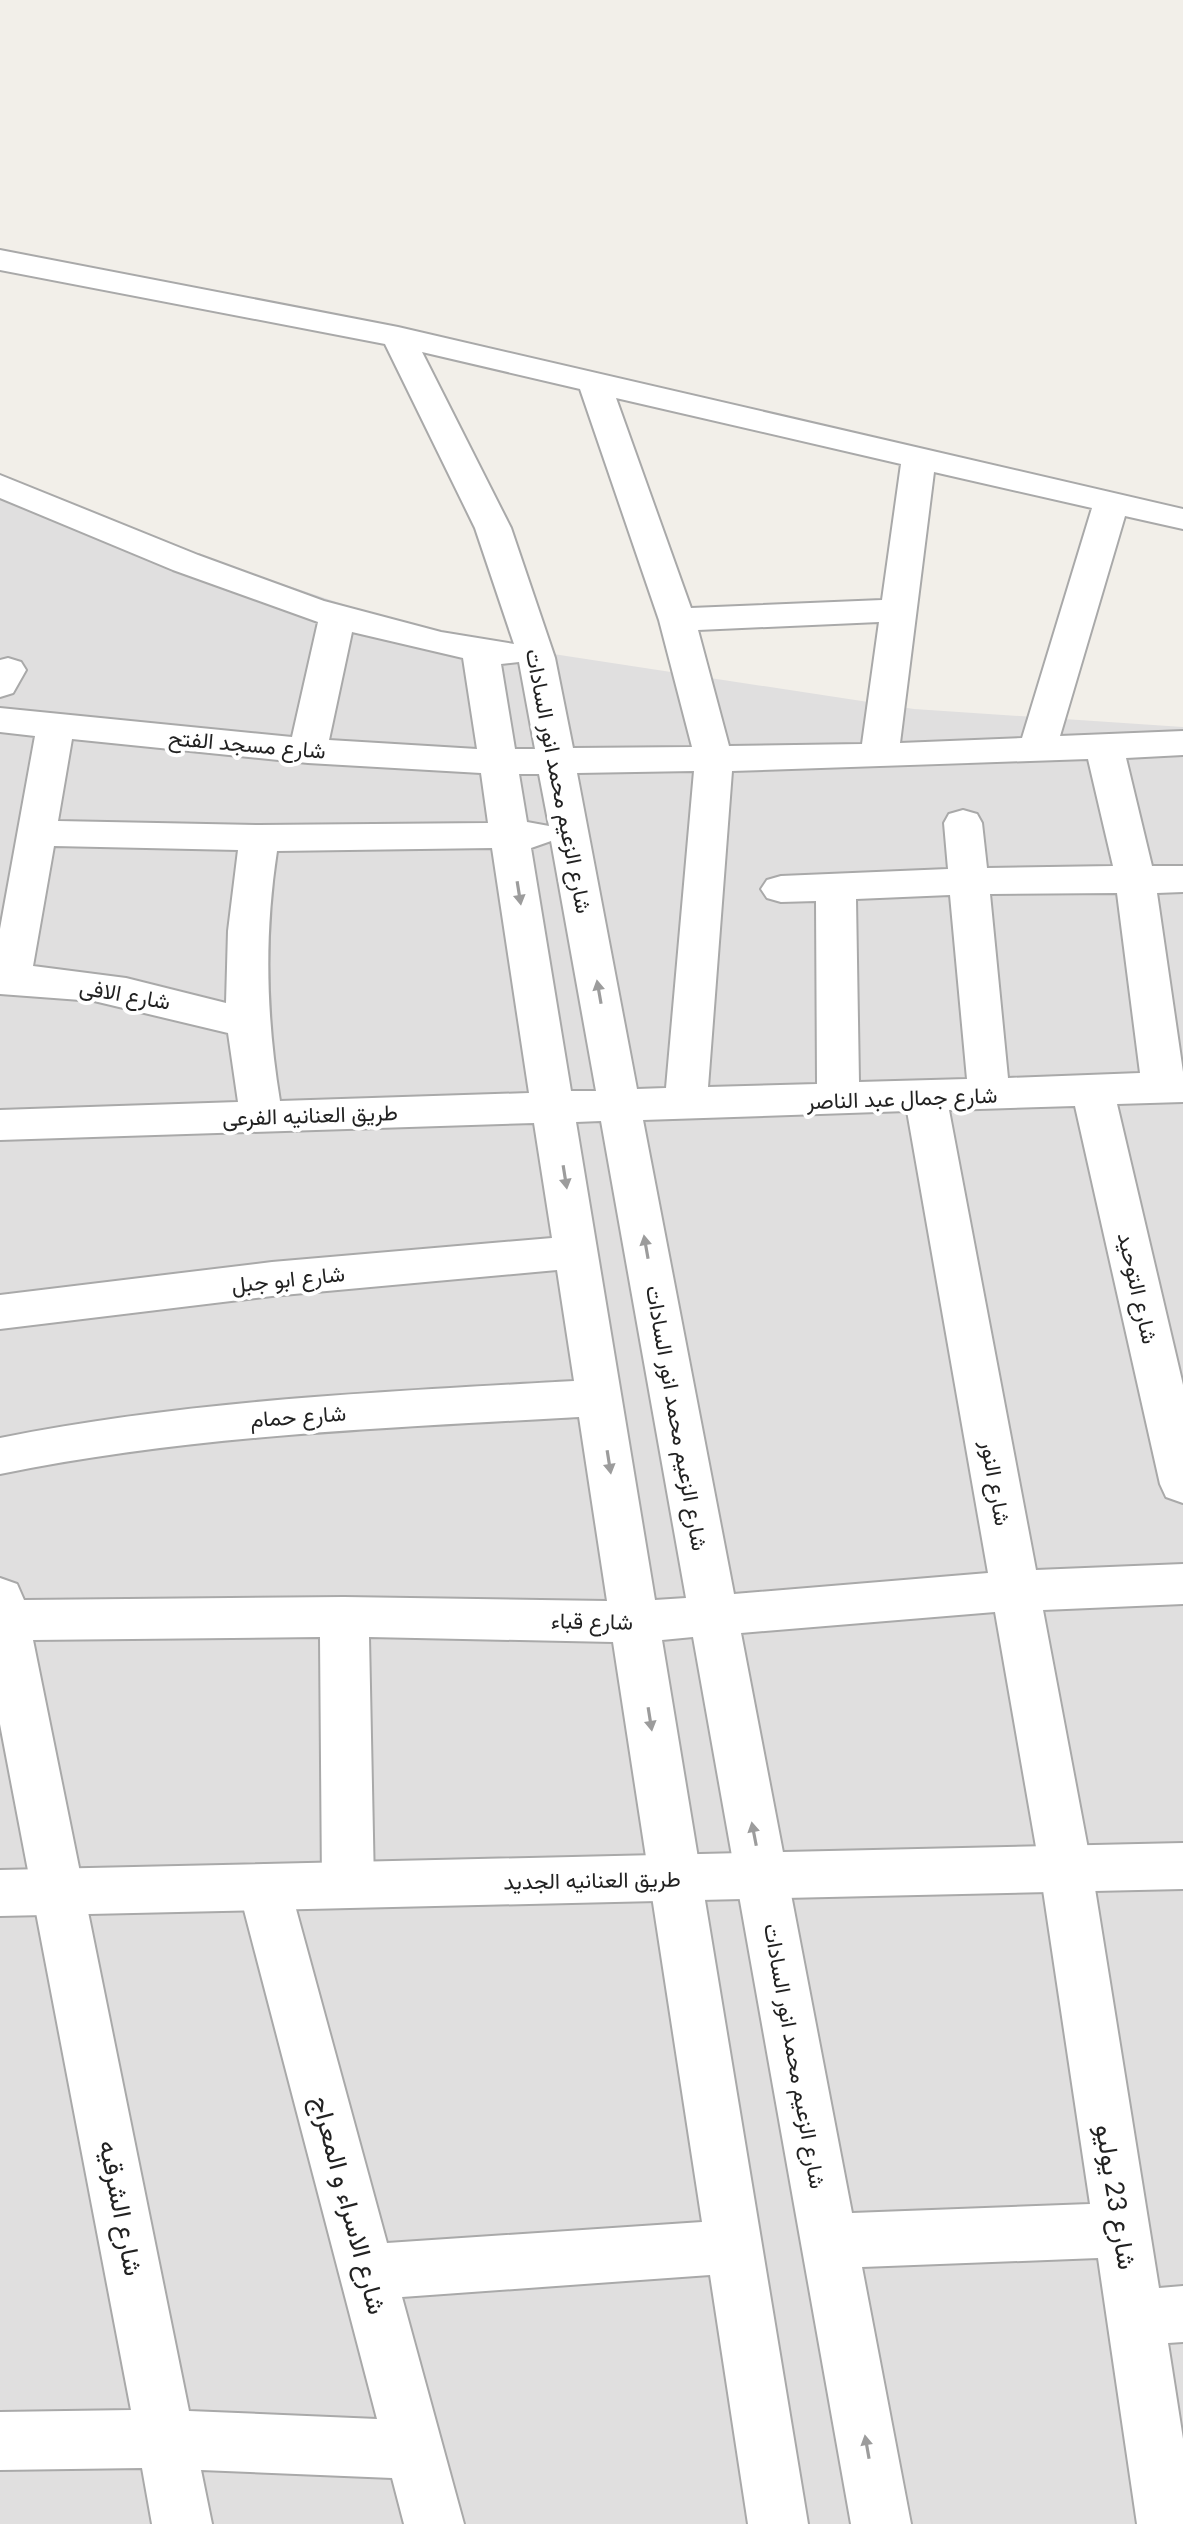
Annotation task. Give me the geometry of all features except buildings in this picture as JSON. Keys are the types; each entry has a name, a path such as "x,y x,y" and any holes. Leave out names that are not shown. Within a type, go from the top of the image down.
{"street":[{"path":"0,260 398,337 1183,519"},
{"name":"شارع الزعيم محمد انور السادات","path":"398,337 493,528 537,658 881,2524"},
{"path":"595,384 677,620 714,760 686,1105"},
{"path":"879,756 919,459"},
{"path":"0,485 240,584 337,618 480,650 537,658"},
{"path":"1037,749 1111,503"},
{"path":"677,620 899,610"},
{"path":"308,751 337,618"},
{"path":"480,650 495,762 554,1106 778,2524"},
{"name":"شارع مسجد الفتح","path":"0,720 308,751 495,762 879,756 1183,743"},
{"path":"5,980 14,878 37,833 56,726"},
{"path":"1104,746 1135,877 1173,1088"},
{"path":"963,823 989,1095"},
{"path":"37,833 259,838 570,836"},
{"path":"259,838 249,897 248,1024 262,1117"},
{"path":"781,889 968,881 1135,877 1183,879"},
{"path":"836,886 838,1100"},
{"name":"شارع الافى","path":"5,980 93,987 160,999 248,1024"},
{"name":"شارع جمال عبد الناصر","path":"620,1106 1173,1088"},
{"name":"شارع التوحيد","path":"1093,1093 1169,1362 1183,1484"},
{"name":"شارع النور","path":"926,1097 1066,1870"},
{"name":"طريق العنانيه الفرعى","path":"0,1125 620,1106"},
{"name":"شارع ابو جبل","path":"0,1312 272,1279 577,1252"},
{"name":"شارع حمام","path":"0,1456 124,1431 196,1423 598,1398"},
{"name":"شارع قباء","path":"1,1612 636,1622 1015,1591 1183,1584"},
{"name":"شارع الشرقيه","path":"1,1612 182,2524"},
{"path":"344,1617 348,1885"},
{"name":"طريق العنانيه الجديد","path":"0,1893 1183,1866"},
{"name":"شارع 23 يوليو","path":"1066,1870 1121,2230 1159,2316 1167,2524"},
{"name":"شارع الاسراء و المعراج","path":"264,1887 434,2524"},
{"path":"828,2241 1121,2230"},
{"path":"367,2272 733,2247"},
{"path":"0,2441 166,2439 415,2450"}],"shaded area":[{"path":"0,489 393,621 514,648 914,709 1183,727 1183,2524 0,2524"}]}
